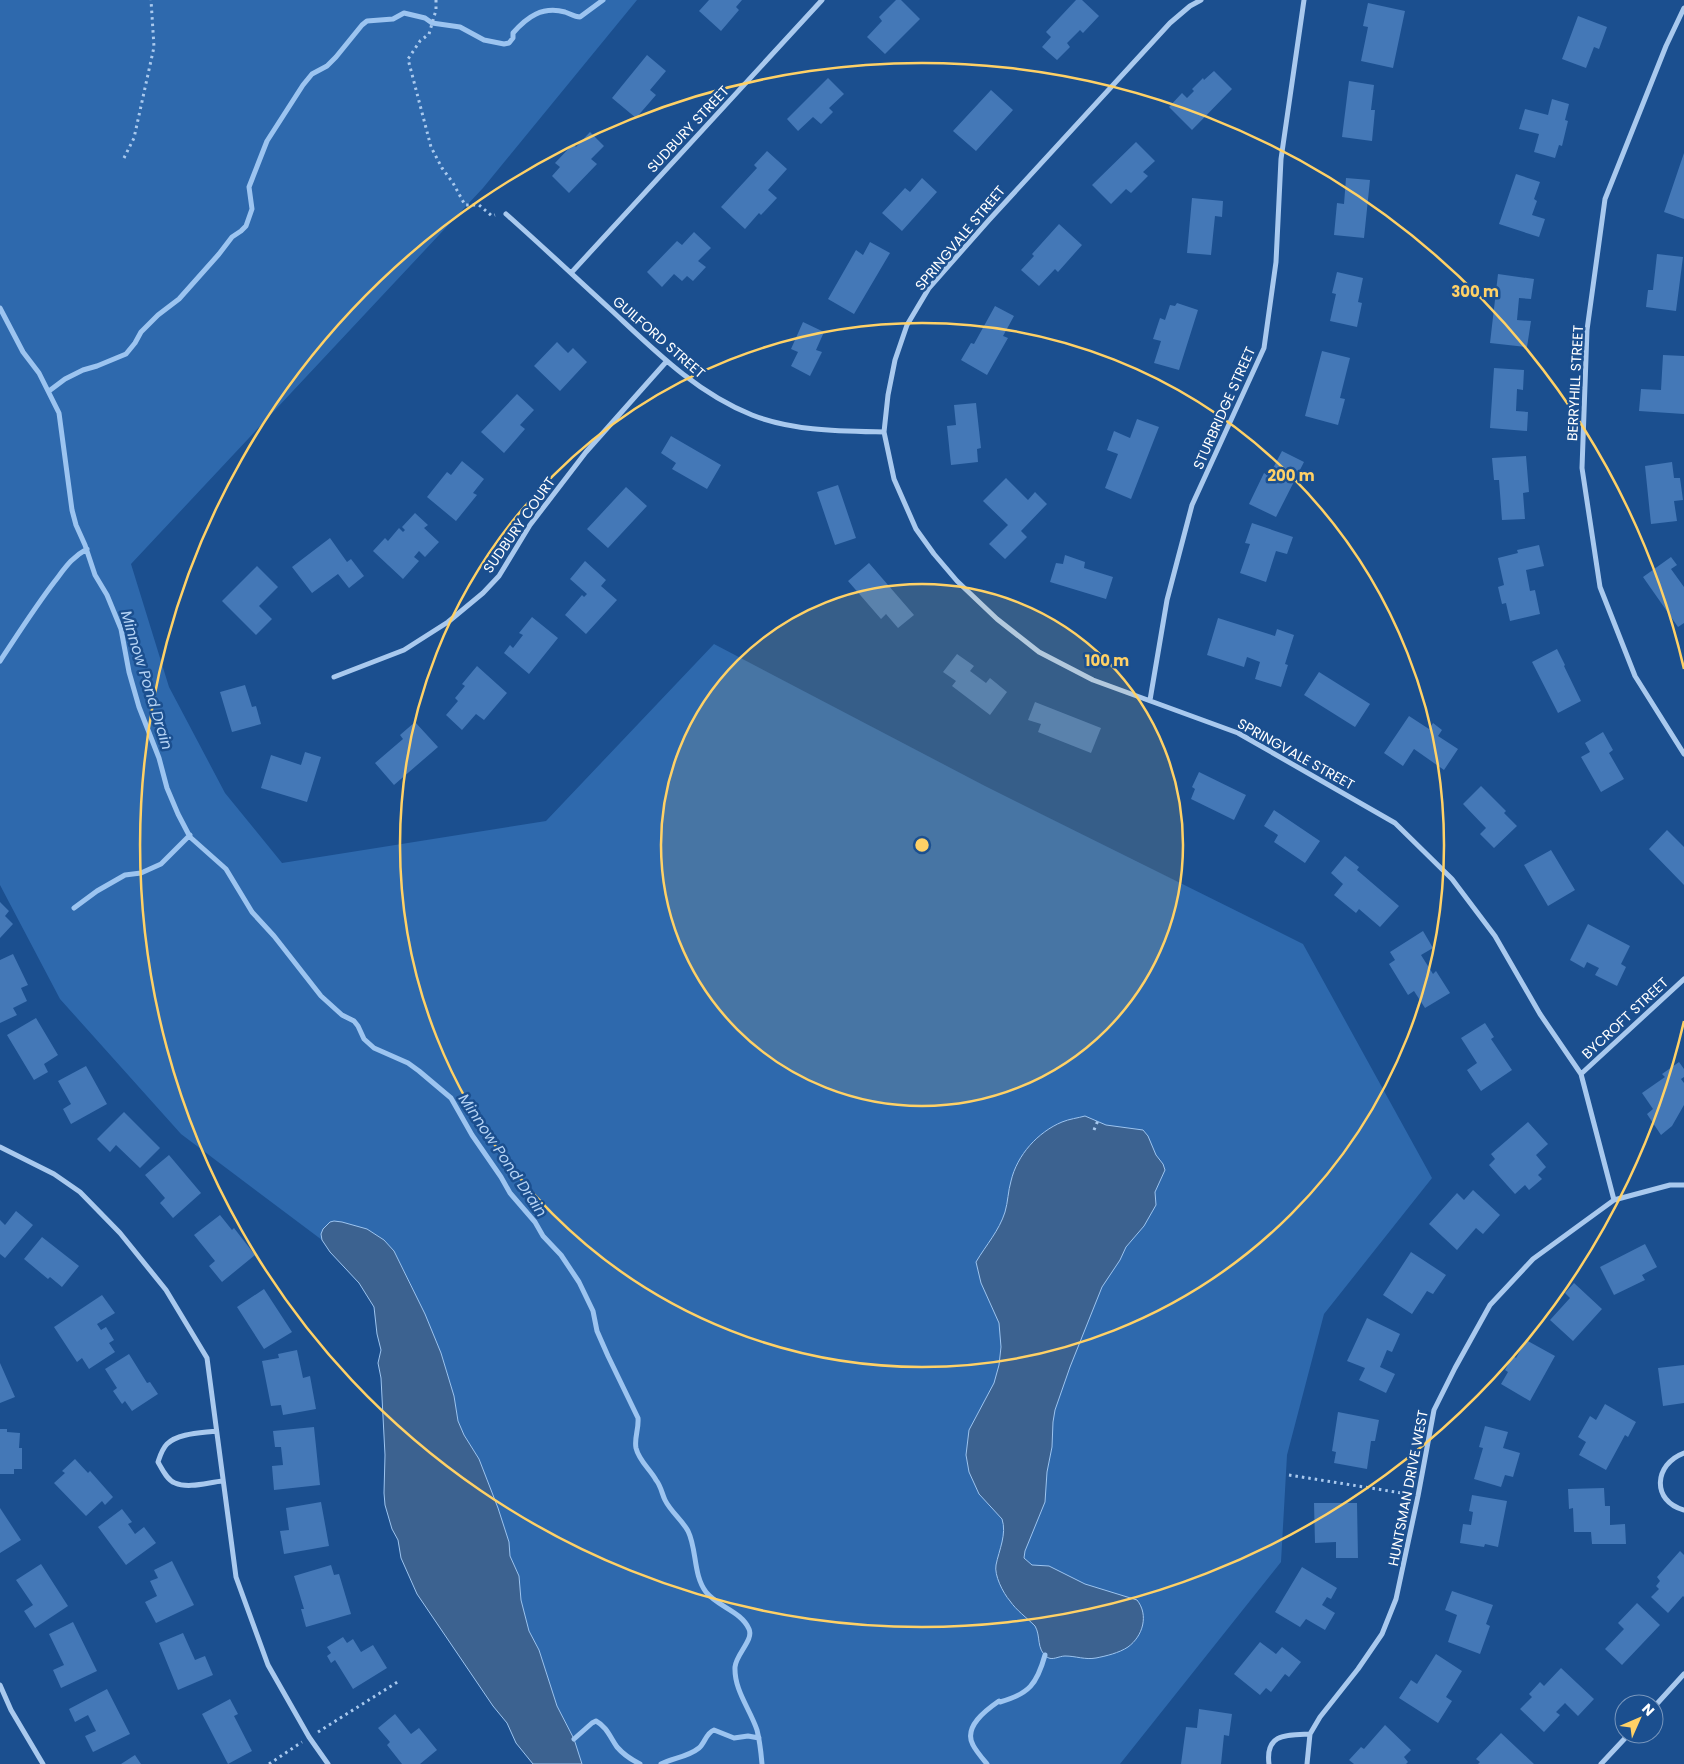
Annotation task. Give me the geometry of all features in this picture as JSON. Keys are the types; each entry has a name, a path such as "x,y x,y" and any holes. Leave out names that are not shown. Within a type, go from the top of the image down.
{"street":[{"name":"SUDBURY STREET","path":"571,273 822,0"},
{"name":"SPRINGVALE STREET","path":"1201,0 1190,6 1170,23 1034,170 929,288 907,325 895,360 888,395 884,432 894,479 916,529 934,554 957,581 997,619 1039,652 1093,680 1238,733 1395,823 1452,879 1495,936 1540,1014 1580,1074 1614,1200"},
{"name":"STURBRIDGE STREET","path":"1150,700 1168,600 1192,505 1264,348 1276,262 1281,159 1304,0"},
{"name":"BERRYHILL STREET","path":"1684,8 1666,46 1605,199 1587,330 1582,468 1600,587 1635,676 1684,754"},
{"name":"GUILFORD STREET","path":"506,214 666,362 703,390 752,415 776,423 803,427 884,432"},
{"name":"SUDBURY COURT","path":"334,677 404,650 448,622 483,593 499,576 530,525 586,452 666,362"},
{"name":"BYCROFT STREET","path":"1580,1074 1684,979"},
{"path":"0,1147 54,1174 80,1192 120,1233 166,1290 206,1358 236,1576 268,1666 309,1737 328,1764"},
{"path":"1614,1200 1670,1186 1684,1185"},
{"name":"HUNTSMAN DRIVE WEST","path":"1307,1764 1310,1734 1320,1717 1358,1669 1382,1634 1396,1600 1434,1410 1454,1368 1490,1305 1533,1259 1614,1200"},
{"path":"216,1430 176,1439 167,1444 161,1452 158,1462 165,1474 174,1483 189,1485 223,1481"},
{"path":"1684,1453 1675,1456 1668,1462 1660,1478 1664,1496 1670,1504 1684,1510"},
{"path":"1664,1696 1684,1674"},
{"path":"0,1686 43,1764"},
{"path":"1270,1764 1270,1747 1276,1738 1284,1735 1310,1734"},
{"path":"1601,1764 1620,1744"}],"path":[{"path":"124,158 134,138 154,47 150,0"},
{"path":"436,0 436,10 429,34 420,41 408,60 431,147 465,204 479,205 492,216 506,214"},
{"path":"1094,1130 1099,1118"},
{"path":"1289,1475 1418,1496"},
{"path":"269,1764 399,1681"}],"shaded area":[{"path":"0,0 637,0 483,188 131,564 169,687 225,793 282,863 546,821 714,644 985,786 1303,944 1432,1178 1324,1314 1287,1455 1281,1562 1120,1764 582,1764 574,1739 557,1706 539,1650 529,1631 521,1600 519,1576 510,1556 509,1542 479,1459 464,1435 458,1421 454,1396 441,1353 394,1251 330,1222 322,1232 322,1240 181,1134 60,999 0,885"},
{"path":"1085,1116 1106,1125 1143,1130 1165,1170 1155,1192 1156,1205 1144,1226 1126,1247 1120,1260 1102,1287 1070,1367 1055,1410 1045,1502 1025,1551 1024,1558 1032,1565 1049,1566 1085,1584 1137,1600 1143,1612 1143,1625 1133,1642 1121,1651 1092,1658 1065,1656 1051,1659 1041,1650 1035,1626 1012,1604 1000,1584 996,1574 996,1565 1004,1530 1002,1519 979,1494 969,1472 966,1455 969,1430 994,1383 1001,1347 999,1323 981,1283 976,1262 996,1232 1002,1219 1014,1171 1023,1154 1037,1138 1053,1126"},
{"path":"334,1221 367,1229 384,1240 394,1251 425,1314 441,1353 454,1396 458,1421 464,1435 479,1459 498,1508 509,1542 510,1556 519,1576 521,1600 529,1631 539,1650 557,1706 574,1739 582,1764 533,1764 516,1743 507,1723 493,1706 417,1594 401,1558 398,1540 392,1529 385,1505 385,1455 381,1378 378,1363 381,1350 374,1307 359,1283 330,1252 322,1240 321,1234 323,1229 330,1222"}],"building":[{"path":"709,0 742,0 736,7 739,10 721,31 699,11"},
{"path":"896,0 901,0 920,19 885,54 867,37 882,21 879,17"},
{"path":"1076,0 1082,0 1099,16 1083,33 1080,30 1067,43 1070,47 1057,60 1042,47 1051,37 1046,32"},
{"path":"1368,3 1405,11 1393,68 1361,61 1368,27 1363,26"},
{"path":"1578,16 1607,27 1599,49 1594,47 1586,68 1562,59"},
{"path":"647,55 666,71 650,90 656,95 636,118 612,98"},
{"path":"1214,71 1232,89 1192,130 1169,107 1182,93 1187,98 1194,91 1192,89 1203,78 1204,80"},
{"path":"828,78 844,94 829,108 833,112 821,124 813,117 798,131 787,119"},
{"path":"1349,81 1374,85 1371,110 1375,110 1372,141 1342,137"},
{"path":"991,90 1013,110 976,151 953,131"},
{"path":"1552,99 1569,104 1565,120 1568,121 1562,146 1559,145 1555,158 1534,152 1539,134 1519,129 1525,109 1548,115"},
{"path":"590,132 604,146 591,159 597,164 569,193 552,176 560,167 555,163 573,144 576,147"},
{"path":"1136,142 1155,161 1143,172 1148,176 1131,193 1126,189 1111,204 1092,185"},
{"path":"767,151 787,169 768,190 777,198 761,215 759,213 745,229 721,207 757,168 754,165"},
{"path":"1684,153 1684,219 1664,212"},
{"path":"1516,174 1540,182 1534,199 1537,201 1532,215 1545,219 1539,237 1499,224"},
{"path":"922,178 937,192 902,231 882,213 905,188 910,192"},
{"path":"1346,178 1370,180 1364,238 1334,235 1337,203 1344,204"},
{"path":"1192,198 1223,201 1222,217 1215,216 1211,255 1187,253"},
{"path":"1059,224 1082,245 1058,272 1055,269 1039,286 1021,270 1034,256 1032,254"},
{"path":"694,232 711,248 698,261 706,267 693,281 687,276 682,281 674,274 662,287 647,272 677,241 682,245"},
{"path":"870,242 890,253 854,314 828,299 856,250 863,255"},
{"path":"1657,254 1683,257 1676,311 1646,307 1648,290 1653,290"},
{"path":"1337,272 1363,278 1358,302 1362,303 1357,327 1330,321 1336,294 1332,293"},
{"path":"1498,274 1534,279 1531,299 1519,298 1517,320 1531,321 1527,347 1490,343"},
{"path":"1177,303 1198,310 1179,370 1154,363 1161,341 1153,339 1160,318 1165,320 1170,305 1175,306"},
{"path":"995,306 1014,316 1003,336 1008,338 987,375 961,360 971,343 974,344"},
{"path":"803,322 824,332 816,350 822,352 810,376 791,366 798,352 791,349"},
{"path":"557,342 568,353 573,348 587,362 560,391 534,366"},
{"path":"1322,351 1350,358 1340,398 1345,399 1338,425 1305,416"},
{"path":"1663,355 1684,356 1684,414 1639,411 1641,389 1661,390"},
{"path":"1494,368 1524,370 1523,390 1517,389 1516,411 1528,412 1527,431 1490,428"},
{"path":"517,394 534,410 520,425 525,429 504,453 481,432"},
{"path":"976,403 981,448 977,449 978,462 951,465 947,426 956,425 954,405"},
{"path":"1137,419 1159,427 1131,499 1105,488 1118,454 1107,450 1114,431 1130,438"},
{"path":"671,436 721,465 707,489 672,469 676,463 661,453"},
{"path":"1282,451 1304,462 1276,517 1249,504 1264,473 1269,476"},
{"path":"1526,456 1529,492 1523,493 1525,519 1502,520 1499,480 1494,480 1492,458"},
{"path":"462,461 484,479 473,493 477,495 456,521 427,497 447,472 451,475"},
{"path":"1672,462 1674,478 1680,478 1683,500 1674,501 1677,521 1651,524 1645,466"},
{"path":"1006,478 1028,500 1035,492 1047,504 1021,531 1027,537 1005,559 989,544 1008,525 983,501"},
{"path":"838,485 856,538 835,545 817,492"},
{"path":"626,487 647,506 608,548 587,529"},
{"path":"415,513 428,525 424,528 439,542 425,557 419,551 414,557 419,561 403,579 373,551 385,538 388,541 399,528 403,532 405,530 402,527"},
{"path":"1252,523 1293,537 1287,554 1276,551 1266,582 1240,573 1250,544 1245,543"},
{"path":"330,538 347,562 351,559 364,576 349,588 338,574 312,593 292,567"},
{"path":"1539,545 1544,566 1526,570 1530,591 1535,590 1540,614 1510,621 1506,603 1502,604 1498,587 1504,585 1498,558 1518,553 1517,550"},
{"path":"1065,555 1085,562 1084,568 1113,577 1106,599 1050,582 1056,563 1063,564"},
{"path":"1671,557 1677,565 1671,569 1684,587 1684,623 1678,627 1643,577"},
{"path":"585,561 606,580 601,586 617,600 586,634 565,615 582,595 584,597 587,594 570,579"},
{"path":"869,563 914,615 898,628 886,614 881,619 848,581"},
{"path":"257,566 278,587 259,606 272,619 256,635 222,601"},
{"path":"532,617 558,638 529,674 504,653 510,645 513,648 523,635 519,633"},
{"path":"1218,618 1275,636 1277,629 1294,635 1285,664 1288,665 1281,687 1255,679 1260,662 1247,657 1244,667 1207,655"},
{"path":"1557,649 1581,701 1558,713 1532,662"},
{"path":"957,654 974,666 970,671 986,683 990,678 1007,692 990,715 952,686 956,681 943,672"},
{"path":"477,666 507,693 484,720 476,714 462,730 446,715 458,701 455,698 465,686 462,684"},
{"path":"1319,672 1370,704 1355,727 1304,695"},
{"path":"245,685 252,707 256,706 261,724 232,732 220,692"},
{"path":"1035,702 1101,728 1091,753 1038,732 1041,724 1028,720"},
{"path":"1409,716 1429,729 1433,723 1442,730 1438,736 1458,749 1444,770 1414,749 1403,766 1384,753"},
{"path":"415,722 438,747 394,785 375,763 403,739 400,735"},
{"path":"1603,732 1613,750 1609,753 1624,779 1601,792 1581,757 1590,752 1585,743"},
{"path":"305,752 321,757 307,802 261,788 271,755 301,765"},
{"path":"1199,772 1246,795 1234,820 1191,799 1195,789 1192,787"},
{"path":"1481,786 1506,811 1504,813 1517,826 1494,848 1480,834 1486,828 1463,804"},
{"path":"1274,810 1320,841 1305,863 1274,842 1278,835 1264,826"},
{"path":"1667,830 1684,847 1684,885 1649,849"},
{"path":"1551,850 1575,890 1548,906 1524,865"},
{"path":"1345,856 1359,867 1357,870 1399,906 1380,927 1359,909 1356,913 1334,895 1343,884 1331,873"},
{"path":"0,902 9,911 5,916 13,924 0,938"},
{"path":"1588,924 1630,946 1621,964 1626,967 1617,986 1595,975 1599,968 1587,962 1584,968 1570,960"},
{"path":"1423,931 1433,948 1421,955 1433,974 1436,971 1450,993 1425,1008 1414,991 1408,995 1389,964 1395,960 1390,952"},
{"path":"13,954 28,985 21,988 27,1001 13,1008 17,1015 0,1023 0,960"},
{"path":"36,1018 58,1055 44,1064 48,1072 34,1080 7,1035"},
{"path":"1485,1023 1494,1037 1491,1039 1512,1070 1481,1091 1467,1070 1477,1063 1461,1038"},
{"path":"1679,1062 1684,1069 1684,1077 1681,1079 1684,1083 1684,1105 1672,1126 1661,1135 1647,1114 1653,1109 1642,1093 1665,1077 1662,1074"},
{"path":"86,1066 107,1104 71,1124 63,1109 71,1104 58,1081"},
{"path":"124,1112 160,1148 140,1168 116,1145 110,1152 97,1139"},
{"path":"1528,1122 1548,1144 1536,1155 1546,1167 1538,1175 1542,1179 1529,1190 1525,1185 1515,1194 1489,1165 1495,1159 1491,1154"},
{"path":"169,1155 201,1193 173,1218 160,1203 165,1198 145,1175"},
{"path":"1473,1190 1500,1215 1483,1234 1476,1228 1457,1250 1429,1224 1457,1193 1464,1200"},
{"path":"16,1211 33,1225 5,1258 0,1254 0,1220 5,1225"},
{"path":"220,1215 232,1230 234,1228 255,1255 222,1282 209,1266 215,1261 194,1235"},
{"path":"42,1237 79,1266 62,1287 50,1277 48,1279 24,1259"},
{"path":"1645,1244 1657,1267 1642,1275 1645,1280 1614,1295 1600,1267"},
{"path":"1411,1252 1446,1275 1433,1294 1427,1291 1412,1314 1383,1295"},
{"path":"1574,1283 1602,1309 1573,1341 1550,1320 1570,1298 1565,1293"},
{"path":"264,1289 292,1332 264,1349 237,1307"},
{"path":"102,1295 115,1313 97,1324 101,1330 106,1327 114,1340 109,1343 115,1352 89,1369 82,1358 77,1362 54,1327"},
{"path":"1367,1318 1400,1334 1392,1352 1387,1350 1380,1367 1395,1374 1386,1393 1359,1380 1365,1368 1347,1361"},
{"path":"1526,1340 1555,1356 1530,1401 1501,1384 1508,1372 1505,1370 1513,1356 1516,1358"},
{"path":"297,1350 303,1378 310,1376 316,1409 283,1415 281,1405 271,1406 262,1361 279,1358 278,1354"},
{"path":"129,1354 147,1383 150,1382 158,1394 132,1411 125,1401 122,1404 113,1391 117,1388 105,1369"},
{"path":"0,1363 15,1397 0,1403"},
{"path":"1684,1365 1684,1403 1663,1406 1658,1368"},
{"path":"1605,1404 1636,1422 1628,1437 1625,1435 1606,1470 1579,1455 1586,1442 1578,1437 1590,1416 1596,1420"},
{"path":"1338,1412 1379,1420 1375,1441 1371,1441 1367,1469 1334,1463 1336,1452 1332,1451"},
{"path":"1485,1426 1508,1432 1503,1448 1520,1453 1513,1477 1505,1475 1501,1487 1474,1479 1483,1448 1479,1447"},
{"path":"314,1427 320,1485 274,1490 272,1466 283,1465 281,1447 275,1447 273,1431"},
{"path":"0,1429 7,1429 7,1432 20,1433 19,1448 22,1448 22,1469 14,1469 14,1474 0,1474"},
{"path":"75,1459 88,1473 90,1471 113,1497 105,1505 102,1501 86,1516 54,1483 65,1473 62,1471"},
{"path":"1604,1488 1605,1506 1610,1506 1610,1525 1625,1524 1626,1544 1592,1544 1591,1532 1574,1532 1573,1508 1569,1509 1568,1489"},
{"path":"1472,1495 1507,1501 1498,1547 1485,1544 1484,1547 1460,1543 1463,1524 1471,1525 1473,1512 1469,1511"},
{"path":"321,1502 329,1546 284,1554 280,1531 289,1530 286,1508"},
{"path":"1314,1503 1357,1503 1358,1558 1336,1558 1336,1542 1315,1543"},
{"path":"0,1508 21,1540 0,1553"},
{"path":"122,1509 132,1522 128,1524 135,1534 144,1527 156,1543 126,1565 98,1527"},
{"path":"1680,1551 1684,1555 1684,1597 1668,1613 1651,1597 1659,1589 1656,1586 1660,1581 1657,1577"},
{"path":"172,1561 194,1605 156,1623 145,1602 157,1596 150,1581 158,1578 154,1570"},
{"path":"41,1564 68,1606 35,1628 24,1611 33,1605 16,1580"},
{"path":"331,1565 334,1575 339,1574 351,1614 306,1627 301,1609 304,1609 294,1576"},
{"path":"1302,1567 1337,1588 1331,1599 1327,1597 1322,1605 1335,1613 1325,1630 1306,1619 1300,1627 1275,1612"},
{"path":"1452,1591 1493,1605 1486,1624 1490,1626 1480,1654 1448,1642 1457,1615 1445,1610"},
{"path":"1637,1603 1660,1625 1622,1665 1605,1649 1624,1629 1618,1623"},
{"path":"73,1622 97,1671 61,1688 53,1670 64,1665 49,1634"},
{"path":"183,1633 195,1660 205,1656 213,1675 178,1690 159,1643"},
{"path":"343,1637 347,1643 353,1639 361,1652 373,1645 387,1668 353,1689 335,1660 331,1663 327,1656 331,1653 327,1647"},
{"path":"1260,1642 1276,1654 1282,1647 1301,1662 1289,1677 1285,1674 1271,1692 1266,1688 1260,1695 1234,1674"},
{"path":"1436,1654 1462,1671 1446,1697 1452,1701 1438,1723 1399,1698 1411,1680 1417,1684"},
{"path":"1561,1668 1594,1699 1578,1716 1565,1703 1556,1712 1560,1715 1544,1732 1520,1709 1532,1697 1529,1694 1540,1682 1544,1686"},
{"path":"107,1689 130,1734 93,1752 85,1736 96,1731 88,1715 75,1722 69,1709"},
{"path":"230,1699 238,1714 234,1716 252,1751 228,1764 202,1714"},
{"path":"1199,1709 1232,1714 1229,1736 1224,1735 1221,1764 1181,1764 1186,1727 1197,1728"},
{"path":"395,1714 411,1734 419,1728 437,1750 420,1764 402,1764 387,1745 390,1742 378,1728"},
{"path":"1385,1725 1411,1750 1404,1757 1408,1762 1406,1764 1354,1764 1349,1760 1361,1747 1364,1749"},
{"path":"1501,1733 1534,1764 1478,1764 1480,1762 1476,1759"},
{"path":"135,1755 141,1764 121,1764"}],"waterway":[{"path":"49,391 65,379 83,370 126,354 141,332 158,315 179,299 232,237 246,226 252,209 249,187 267,141 312,74 327,66 367,21 393,19 404,13 425,18 432,23 460,27 484,40 504,44 509,43 518,27 536,14 549,10 565,12 580,17 603,0"},
{"name":"Minnow Pond Drain","path":"0,308 23,352 39,373 59,413 72,510 76,525 95,575 107,595 121,629 129,672 139,707 159,758 167,788 190,837 226,869 252,912 274,936 321,996 342,1015 354,1021 364,1039 374,1048 408,1063 451,1098 472,1135 510,1193 535,1222 543,1236 561,1255 579,1282 593,1311 597,1331 638,1418 637,1453 658,1482 667,1504 688,1531 699,1578 706,1592 741,1618 749,1629 749,1638 736,1662 735,1675 740,1692 757,1730 762,1764"},
{"path":"0,661 62,572 73,559 87,549"},
{"path":"74,908 97,891 125,875 141,873 161,864 190,835"},
{"path":"987,1764 973,1745 971,1738 973,1726 982,1714 999,1701 1010,1699 1025,1691 1035,1681 1045,1655"},
{"path":"574,1739 596,1721 606,1729 619,1750 640,1764"},
{"path":"661,1764 695,1751 701,1746 709,1733 714,1730 734,1738 748,1736 759,1738"}]}
